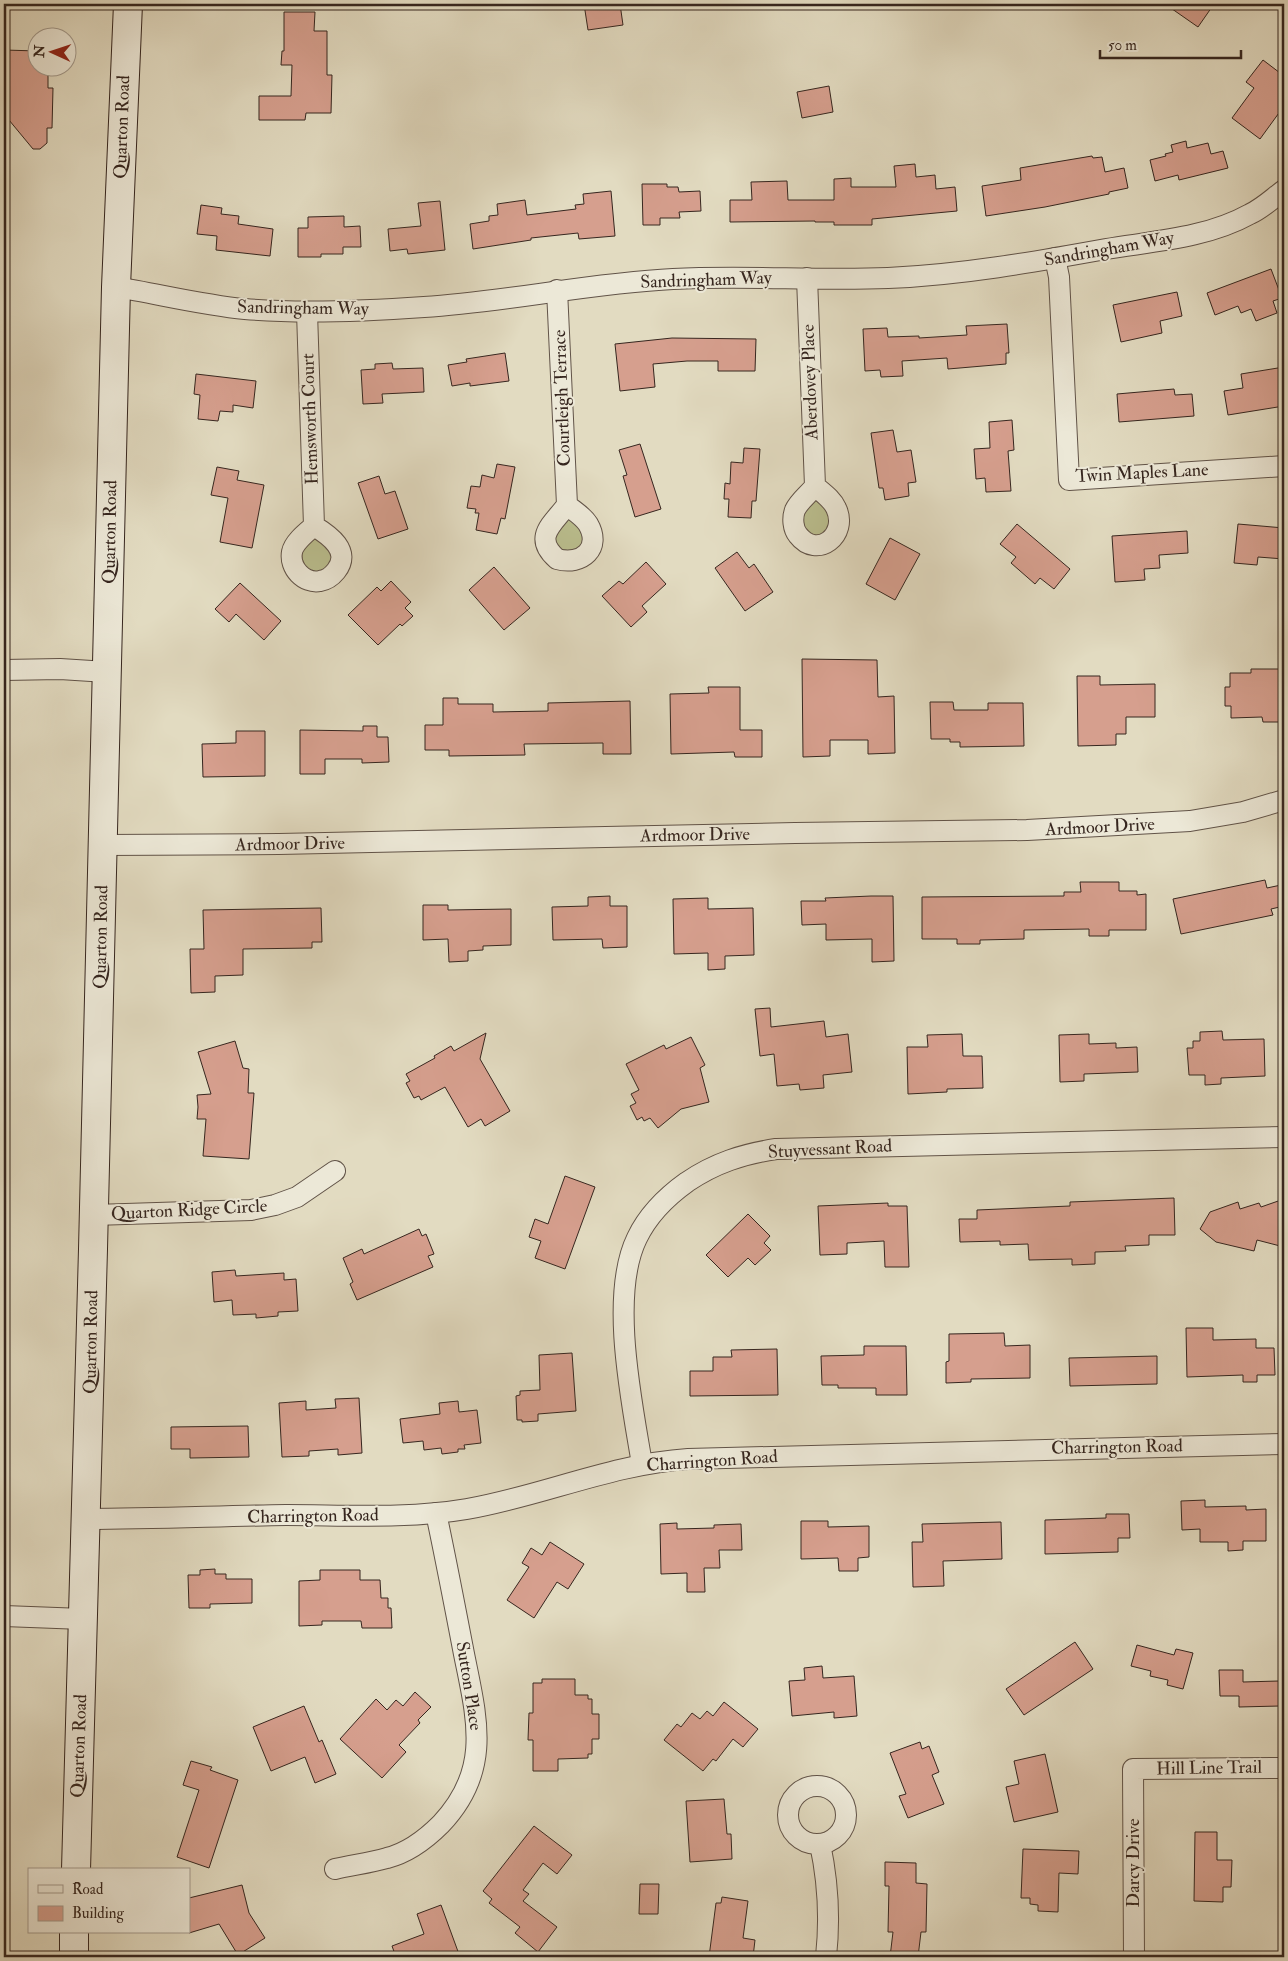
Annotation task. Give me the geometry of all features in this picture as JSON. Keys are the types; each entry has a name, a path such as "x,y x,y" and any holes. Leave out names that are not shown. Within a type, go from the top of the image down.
{"street":[{"name":"Quarton Road","path":"76,1868 116,287 128,4"},
{"name":"Sandringham Way","path":"116,287 237,308 307,312 423,308 557,290 672,279 886,278 960,273 1214,229 1253,213 1284,190"},
{"name":"Twin Maples Lane","path":"1055,258 1059,277 1069,480 1284,466"},
{"name":"Aberdovey Place","path":"807,278 815,486"},
{"name":"Courtleigh Terrace","path":"557,290 567,505"},
{"name":"Hemsworth Court","path":"307,312 314,526"},
{"path":"4,670 60,669 107,672"},
{"name":"Ardmoor Drive","path":"103,845 279,844 1027,830 1190,821 1243,812 1284,800"},
{"name":"Stuyvessant Road","path":"642,1464 625,1331 624,1301 630,1258 636,1240 658,1206 675,1190 706,1171 737,1156 756,1152 809,1148 1284,1137"},
{"name":"Quarton Ridge Circle","path":"94,1215 251,1210 296,1198 334,1171"},
{"name":"Charrington Road","path":"86,1519 384,1515 436,1512 466,1509 510,1500 587,1477 642,1464 688,1459 1284,1444"},
{"name":"Sutton Place","path":"335,1869 387,1858 400,1853 425,1838 448,1817 474,1772 477,1749 476,1712 436,1512"},
{"path":"4,1616 83,1619"},
{"name":"Hill Line Trail","path":"1133,1769 1284,1768"},
{"name":"Darcy Drive","path":"1133,1769 1134,1957"},
{"path":"820,1844 824,1864 828,1920 826,1957"},
{"path":"74,1934 74,1957"}],"green space":[{"path":"815,500 827,509 833,520 823,535 810,535 802,526 802,513"},
{"path":"569,519 581,529 585,539 578,552 557,549 553,535"},
{"path":"316,537 328,546 332,558 328,568 317,573 307,569 302,559 302,551"}],"building":[{"path":"584,4 620,4 623,25 588,30"},
{"path":"1165,4 1214,4 1198,27"},
{"path":"284,12 315,12 314,31 327,31 327,75 332,75 331,113 306,113 305,120 259,120 259,96 291,96 292,65 281,65 282,51 284,51"},
{"path":"4,50 28,51 28,78 48,78 48,88 53,88 52,128 47,128 47,143 40,149 33,149 4,114"},
{"path":"1263,60 1284,76 1284,106 1260,139 1232,118 1254,88 1246,82"},
{"path":"829,86 833,112 802,118 797,92"},
{"path":"1186,141 1187,148 1208,143 1211,154 1223,151 1228,168 1179,180 1178,175 1155,181 1150,160 1166,156 1165,154 1173,152 1171,145"},
{"path":"1092,156 1093,158 1102,157 1105,172 1124,168 1128,188 1109,192 1109,194 1045,207 986,216 982,186 1021,180 1020,168"},
{"path":"915,164 916,177 935,175 936,189 955,187 957,211 872,219 872,225 834,225 834,222 815,221 730,222 730,200 752,200 751,182 787,181 788,200 834,200 834,179 851,178 851,187 896,187 894,166"},
{"path":"642,184 667,184 667,187 678,187 679,192 700,191 701,211 679,212 680,218 660,218 660,225 643,225"},
{"path":"611,191 615,236 579,239 578,233 531,238 531,240 473,249 470,224 489,221 489,216 498,215 497,204 525,200 527,215 576,209 575,205 584,204 583,194"},
{"path":"440,201 445,250 408,254 407,249 390,251 388,229 421,226 418,203"},
{"path":"201,205 222,208 221,214 239,216 238,224 273,229 270,256 216,250 217,236 197,234"},
{"path":"344,216 344,227 360,226 361,247 343,247 343,254 321,254 321,257 298,257 298,228 308,228 308,217"},
{"path":"1271,269 1282,298 1273,301 1277,313 1256,321 1251,309 1241,313 1238,306 1215,315 1207,293"},
{"path":"1177,292 1182,316 1160,321 1162,333 1121,342 1113,305"},
{"path":"1007,324 1009,353 1006,353 1006,364 948,369 947,358 902,361 903,376 881,377 880,370 865,371 863,329 887,328 888,337 919,336 919,338 967,335 966,326"},
{"path":"672,338 756,339 755,371 718,371 718,361 653,364 655,387 620,391 615,344"},
{"path":"505,353 509,381 470,386 470,383 452,386 448,365 467,362 466,359"},
{"path":"392,363 393,369 423,368 424,392 382,394 383,403 363,404 361,370 375,369 375,364"},
{"path":"1284,367 1284,406 1228,415 1224,391 1243,388 1241,374"},
{"path":"196,374 256,381 253,408 233,405 233,412 220,411 218,421 198,419 200,395 194,394"},
{"path":"1174,389 1175,395 1192,394 1194,416 1119,422 1117,394"},
{"path":"1012,420 1014,450 1008,451 1011,491 986,492 985,478 976,479 974,449 990,448 989,422"},
{"path":"893,430 897,452 911,450 916,482 908,483 909,496 885,500 883,488 879,488 871,433"},
{"path":"640,444 661,509 635,517 623,476 627,475 619,450"},
{"path":"744,448 760,449 756,501 752,501 751,518 728,517 729,499 724,499 725,483 730,484 731,462 743,463"},
{"path":"497,464 515,467 505,519 501,518 497,534 476,530 479,513 475,513 476,509 467,508 471,486 480,487 482,475 494,478"},
{"path":"217,467 239,471 237,480 264,485 252,548 220,542 228,498 211,495"},
{"path":"379,476 385,494 395,491 408,529 378,539 358,483"},
{"path":"1017,524 1070,569 1054,589 1040,578 1035,584 1011,563 1016,557 1000,544"},
{"path":"1238,524 1284,528 1284,559 1258,557 1257,565 1234,563"},
{"path":"1187,531 1188,553 1159,555 1160,568 1144,569 1145,580 1115,582 1112,536"},
{"path":"890,538 920,554 895,600 866,584"},
{"path":"737,552 749,568 754,564 773,592 745,611 715,568"},
{"path":"646,562 666,584 642,606 647,612 631,627 602,596 619,581 623,584"},
{"path":"494,567 530,608 504,630 469,590"},
{"path":"391,581 411,602 405,608 413,616 402,626 400,624 378,645 348,615 377,587 381,591"},
{"path":"240,583 281,621 264,640 236,614 229,622 215,609"},
{"path":"802,659 877,660 878,697 894,696 895,753 868,754 868,740 830,740 830,756 803,757"},
{"path":"1251,669 1284,669 1284,722 1263,722 1262,717 1231,718 1231,706 1225,706 1225,687 1230,687 1230,673 1251,673"},
{"path":"1077,676 1100,676 1100,685 1155,684 1155,717 1126,717 1126,734 1116,734 1116,745 1078,746"},
{"path":"708,687 740,687 740,730 762,730 762,757 735,757 734,752 671,754 670,694 709,693"},
{"path":"443,698 458,698 458,704 493,704 493,712 548,711 548,703 630,701 631,754 603,754 603,743 524,744 525,755 449,756 449,750 425,750 425,725 443,725"},
{"path":"930,702 953,702 954,710 988,710 988,703 1023,703 1024,746 960,747 960,742 950,742 950,739 931,739"},
{"path":"363,726 377,726 377,737 388,737 389,762 362,763 362,759 325,759 325,774 300,774 300,730 363,731"},
{"path":"236,731 265,731 265,776 203,777 202,744 236,743"},
{"path":"1265,880 1267,888 1281,885 1284,906 1271,909 1273,915 1181,934 1173,899"},
{"path":"1080,882 1119,882 1119,891 1137,891 1137,895 1146,894 1146,930 1109,930 1109,936 1089,936 1089,929 1024,930 1024,939 980,940 980,944 957,944 957,939 922,939 922,897 1064,896 1064,892 1081,892"},
{"path":"610,896 610,906 627,906 627,947 603,948 602,939 553,940 552,907 588,906 588,897"},
{"path":"893,896 894,961 872,962 872,939 826,940 826,924 802,925 801,901 826,901 825,898"},
{"path":"708,898 708,909 753,908 754,955 725,956 725,969 708,970 708,953 674,954 673,899"},
{"path":"423,905 448,905 448,910 511,909 511,945 483,946 483,950 468,951 468,961 449,962 448,939 423,940"},
{"path":"321,908 322,942 312,942 312,948 243,949 243,975 215,976 215,992 191,993 190,949 204,949 203,910"},
{"path":"770,1008 771,1027 824,1021 826,1037 848,1034 852,1072 823,1075 824,1088 800,1090 799,1084 777,1086 774,1054 760,1056 755,1009"},
{"path":"1222,1031 1223,1040 1264,1039 1265,1076 1221,1078 1221,1084 1205,1085 1205,1075 1189,1075 1187,1048 1193,1048 1193,1041 1200,1041 1200,1032"},
{"path":"486,1033 480,1059 510,1111 485,1126 481,1119 468,1127 445,1087 421,1100 419,1096 414,1098 406,1083 410,1081 406,1074 435,1058 434,1056 451,1046 454,1051"},
{"path":"962,1034 963,1056 982,1056 983,1088 947,1089 947,1092 908,1094 907,1047 928,1047 927,1035"},
{"path":"1089,1034 1089,1044 1116,1043 1116,1048 1137,1047 1138,1072 1084,1074 1084,1081 1060,1082 1059,1035"},
{"path":"691,1037 705,1065 700,1068 709,1102 681,1109 658,1128 650,1118 644,1121 642,1117 637,1120 630,1106 636,1103 631,1094 639,1090 626,1064 664,1045 666,1049"},
{"path":"235,1041 243,1068 249,1069 248,1093 254,1093 249,1159 203,1156 206,1119 197,1119 197,1095 211,1094 198,1052"},
{"path":"565,1176 595,1187 565,1269 535,1258 541,1241 529,1237 535,1219 548,1224"},
{"path":"1174,1198 1175,1235 1149,1235 1149,1245 1125,1246 1126,1251 1095,1252 1095,1264 1072,1265 1072,1259 1029,1260 1028,1244 1000,1245 1000,1241 960,1242 959,1219 977,1219 977,1210 1070,1206 1070,1202"},
{"path":"1284,1199 1284,1247 1257,1240 1254,1251 1216,1242 1200,1229 1210,1212 1238,1202 1240,1209 1259,1203 1261,1207"},
{"path":"888,1203 888,1206 907,1206 909,1267 885,1267 884,1241 847,1243 847,1254 820,1255 818,1206"},
{"path":"748,1214 770,1236 764,1243 771,1250 755,1265 748,1258 728,1277 706,1255"},
{"path":"419,1229 422,1236 426,1234 434,1254 428,1256 433,1267 357,1300 350,1284 353,1282 343,1258 362,1249 364,1254"},
{"path":"235,1270 236,1276 284,1273 284,1280 296,1279 298,1311 278,1312 278,1316 256,1318 256,1314 233,1315 232,1300 214,1302 212,1272"},
{"path":"1186,1328 1213,1328 1213,1340 1256,1339 1256,1348 1274,1348 1275,1375 1257,1375 1257,1382 1243,1382 1243,1375 1187,1377"},
{"path":"1004,1333 1005,1346 1030,1345 1030,1378 971,1379 971,1382 946,1383 946,1362 949,1361 949,1334"},
{"path":"864,1346 906,1346 907,1395 876,1395 876,1388 838,1388 838,1385 822,1385 821,1356 864,1355"},
{"path":"777,1349 778,1395 690,1396 690,1371 713,1371 713,1357 732,1357 731,1350"},
{"path":"572,1353 576,1411 538,1414 538,1421 522,1422 522,1420 517,1420 516,1396 520,1395 520,1391 540,1390 539,1355"},
{"path":"1157,1356 1157,1384 1070,1386 1069,1358"},
{"path":"359,1398 362,1453 338,1455 338,1449 309,1451 309,1456 282,1457 279,1403 306,1401 306,1410 336,1408 335,1399"},
{"path":"458,1401 459,1412 477,1410 481,1443 464,1445 465,1449 458,1449 458,1452 442,1454 441,1448 424,1450 423,1441 403,1443 400,1419 440,1414 439,1403"},
{"path":"248,1426 249,1457 190,1458 190,1449 171,1449 171,1427"},
{"path":"1205,1500 1205,1507 1246,1506 1246,1510 1266,1509 1266,1541 1243,1541 1243,1550 1228,1551 1228,1542 1200,1542 1200,1529 1182,1530 1181,1501"},
{"path":"1106,1514 1129,1514 1130,1538 1118,1538 1118,1552 1045,1554 1045,1520 1106,1518"},
{"path":"801,1521 828,1521 828,1527 869,1526 869,1557 858,1558 858,1571 839,1571 838,1558 801,1559"},
{"path":"1001,1522 1002,1559 943,1561 944,1586 913,1587 912,1542 923,1542 922,1524"},
{"path":"677,1523 677,1529 714,1528 714,1525 741,1524 742,1550 719,1550 720,1568 704,1568 705,1592 687,1592 687,1573 661,1574 660,1524"},
{"path":"550,1542 584,1564 568,1589 557,1582 534,1618 507,1600 529,1567 522,1563 531,1548 542,1555"},
{"path":"215,1569 215,1574 226,1574 226,1579 252,1579 252,1603 210,1604 210,1608 189,1608 188,1575 200,1575 200,1570"},
{"path":"320,1570 360,1570 360,1580 380,1580 381,1598 388,1598 388,1608 391,1608 392,1628 362,1628 361,1621 322,1621 322,1625 299,1626 299,1581 320,1580"},
{"path":"1075,1642 1093,1669 1024,1715 1006,1689"},
{"path":"1137,1645 1174,1655 1176,1649 1193,1653 1183,1689 1167,1685 1168,1680 1150,1676 1151,1671 1131,1666"},
{"path":"822,1666 823,1678 854,1676 857,1716 834,1718 834,1712 792,1716 789,1681 805,1680 804,1668"},
{"path":"1219,1670 1243,1670 1243,1682 1279,1681 1280,1706 1239,1707 1239,1696 1220,1696"},
{"path":"542,1679 575,1679 575,1695 588,1695 588,1699 592,1699 592,1714 599,1714 599,1739 592,1739 592,1754 588,1754 588,1758 558,1759 558,1771 533,1771 533,1740 528,1740 529,1713 533,1713 533,1683 542,1683"},
{"path":"415,1692 431,1707 418,1720 420,1723 399,1745 406,1752 382,1778 340,1739 376,1699 387,1710 396,1700 403,1706"},
{"path":"724,1702 758,1729 743,1747 733,1739 716,1761 713,1759 703,1771 664,1740 677,1724 681,1727 692,1713 700,1719 707,1711 713,1716"},
{"path":"304,1706 319,1742 322,1740 336,1774 315,1783 305,1757 271,1771 253,1727"},
{"path":"920,1742 922,1749 929,1746 939,1772 932,1775 944,1804 908,1818 899,1796 906,1794 890,1753"},
{"path":"1045,1754 1058,1812 1014,1822 1006,1787 1019,1784 1014,1761"},
{"path":"191,1761 212,1767 210,1770 238,1780 209,1868 177,1857 199,1790 183,1785"},
{"path":"724,1799 727,1834 731,1834 732,1859 690,1862 686,1801"},
{"path":"534,1826 572,1855 557,1874 543,1863 523,1890 529,1894 523,1901 557,1927 538,1952 515,1933 520,1927 489,1903 492,1899 483,1891"},
{"path":"1195,1832 1217,1832 1217,1860 1232,1860 1231,1887 1223,1887 1223,1902 1194,1901"},
{"path":"1023,1849 1079,1851 1078,1874 1059,1873 1058,1912 1038,1911 1038,1905 1030,1904 1030,1898 1021,1898"},
{"path":"885,1862 916,1863 916,1883 927,1884 926,1932 921,1932 918,1957 890,1957 893,1932 888,1932 889,1886 885,1886"},
{"path":"640,1884 659,1884 658,1914 639,1914"},
{"path":"242,1885 249,1913 265,1938 238,1955 219,1924 190,1933 190,1898"},
{"path":"722,1897 748,1901 743,1938 755,1940 753,1957 709,1957 716,1903 721,1903"},
{"path":"441,1905 460,1957 396,1957 392,1946 424,1934 417,1914"}]}
